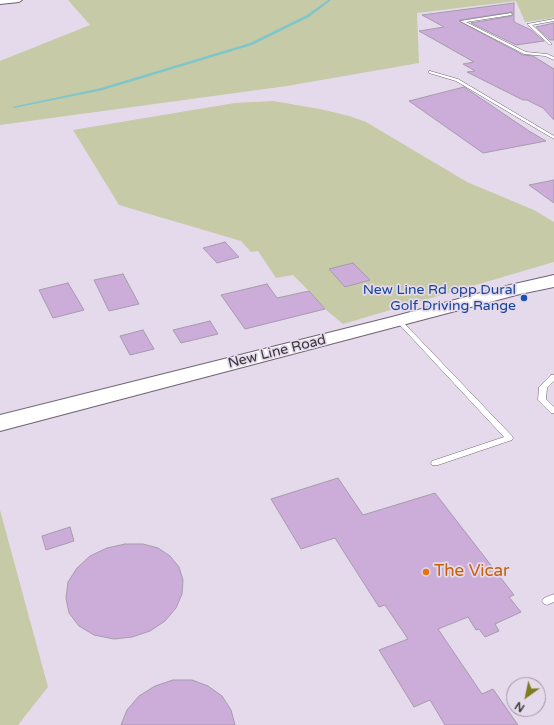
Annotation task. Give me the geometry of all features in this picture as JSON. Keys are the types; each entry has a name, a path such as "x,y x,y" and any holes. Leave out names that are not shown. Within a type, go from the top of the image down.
{"main road":[{"name":"New Line Road","path":"0,423 399,321 517,288 554,281"}],"street":[{"path":"0,2 19,0"}],"lane":[{"path":"511,14 462,21 526,53 546,55 554,59"},
{"path":"550,44 529,24 554,20"},
{"path":"430,72 457,80 554,138"},
{"path":"399,321 509,438 434,463"},
{"path":"554,377 543,387 542,400 554,411"}],"green space":[{"path":"68,0 554,0 554,18 525,22 516,1 417,13 419,63 287,86 0,125 0,61 90,25"},
{"path":"273,101 320,109 366,122 467,182 534,210 554,222 554,262 343,324 325,309 293,275 276,278 258,251 251,252 241,241 119,205 73,130 235,103"},
{"path":"0,510 48,687 18,725 0,725"}],"building":[{"path":"514,3 514,22 531,30 544,41 516,45 471,23 512,16 512,12 459,21 523,55 533,56 554,69 554,120 543,108 527,100 523,100 467,72 475,71 463,64 474,62 419,31 444,27 422,15"},
{"path":"554,23 554,40 550,40 536,27"},
{"path":"464,87 546,141 483,153 409,101"},
{"path":"554,180 554,203 529,185"},
{"path":"225,242 239,257 217,263 203,248"},
{"path":"353,263 370,280 345,287 329,269"},
{"path":"123,274 139,304 109,311 94,280"},
{"path":"68,283 84,310 53,318 39,290"},
{"path":"267,284 277,298 309,291 325,309 245,329 221,295"},
{"path":"210,321 218,334 181,343 173,330"},
{"path":"143,330 154,349 130,355 120,336"},
{"name":"The Vicar","path":"338,478 363,515 435,493 514,595 509,597 521,612 495,624 499,631 485,637 479,629 476,630 468,617 438,629 482,694 493,689 506,708 506,717 512,717 518,725 445,725 430,700 414,707 379,650 408,639 385,605 379,607 335,538 301,549 271,499"},
{"path":"70,527 74,541 46,550 42,536"},
{"path":"125,544 143,544 158,548 170,556 179,567 183,580 182,594 176,608 165,621 150,631 132,637 114,639 94,635 79,626 69,613 66,598 68,582 77,568 90,556 107,548"},
{"path":"173,680 192,680 208,686 222,696 231,710 235,725 121,725 127,710 139,696 155,686"}],"waterway":[{"path":"14,107 102,89 251,44 308,16 330,0"}],"place":[{"name":"New Line Rd opp Dural Golf Driving Range","path":"524,298"},
{"name":"The Vicar","path":"426,572"}]}
